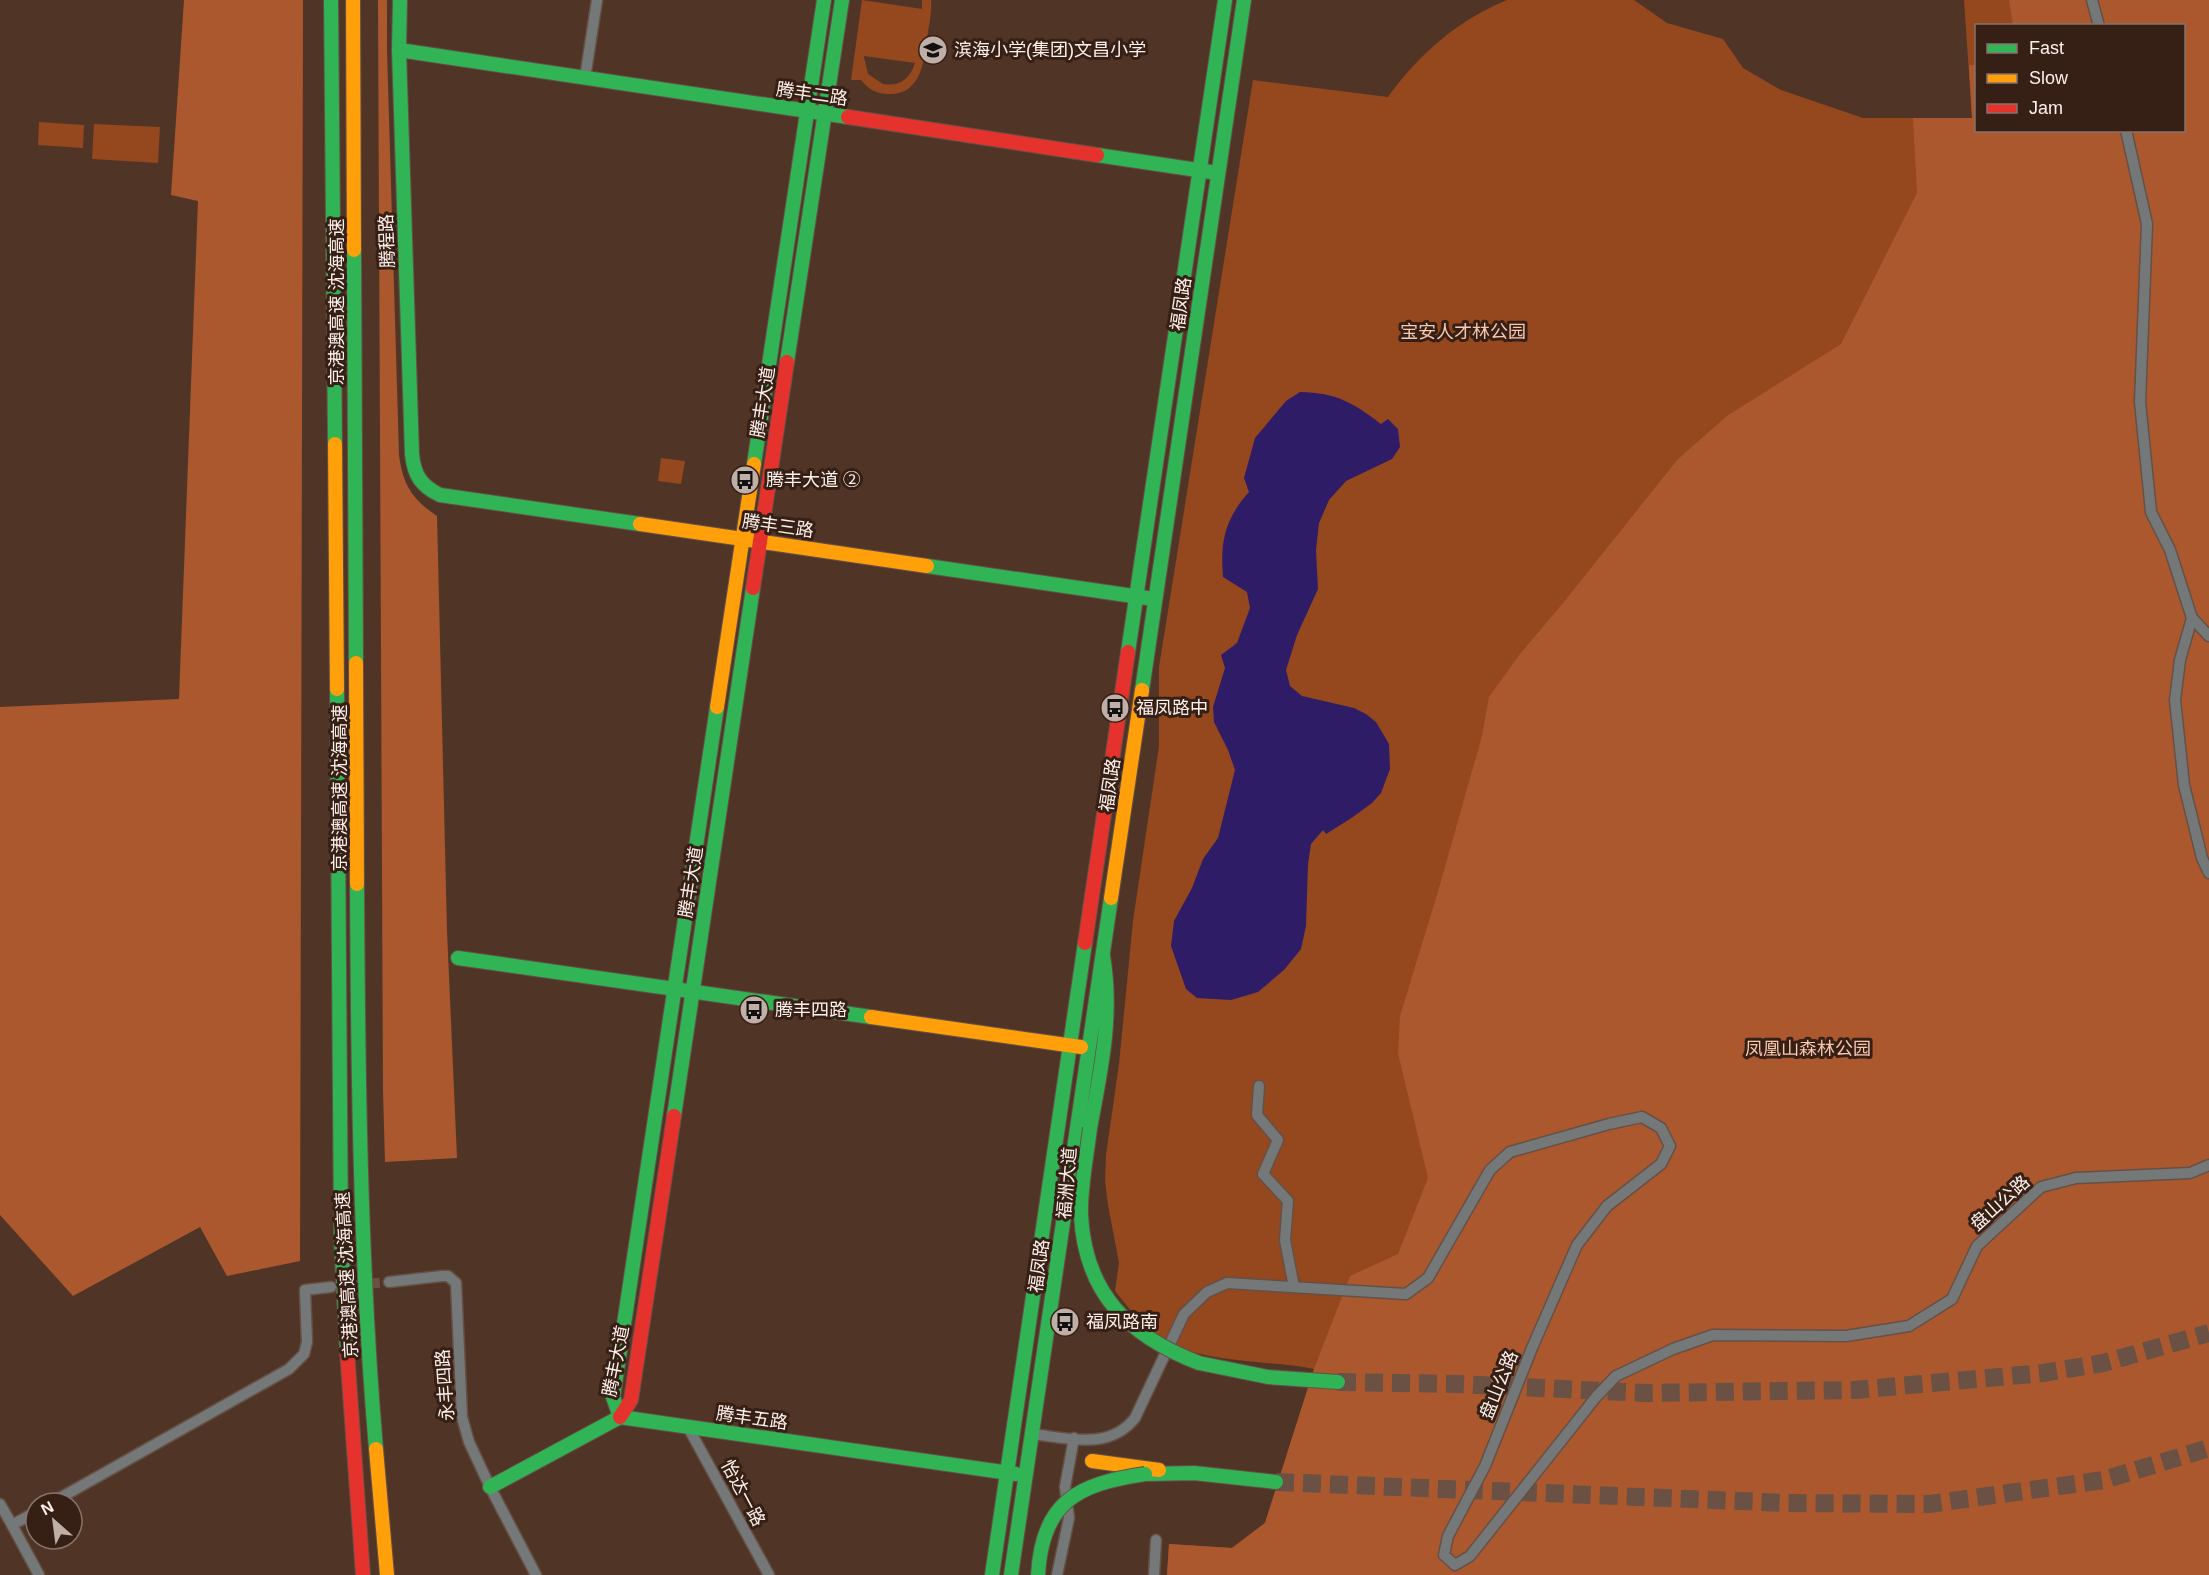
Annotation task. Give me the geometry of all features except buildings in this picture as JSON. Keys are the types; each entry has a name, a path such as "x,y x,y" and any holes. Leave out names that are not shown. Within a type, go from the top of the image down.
{"main road":[{"name":"京港澳高速 沈海高速","path":"331,0 341,1237 348,1377 363,1575"},
{"name":"京港澳高速 沈海高速","path":"353,0 358,1091 370,1376 387,1575"},
{"name":"腾程路","path":"400,0 399,50 412,468 417,480"},
{"name":"腾丰大道","path":"620,1417 613,1397 824,0"},
{"name":"腾丰大道","path":"620,1417 631,1400 842,0"},
{"name":"福凤路","path":"992,1575 1225,0"},
{"name":"福凤路","path":"1011,1575 1244,0"},
{"name":"腾丰二路","path":"399,50 1218,173"},
{"name":"腾丰三路","path":"417,480 427,489 440,495 1155,599"},
{"path":"1111,772 1129,775"},
{"name":"福洲大道","path":"1103,956 1108,978 1108,1023 1090,1128 1081,1212 1085,1254 1095,1279 1120,1316 1143,1336 1169,1352 1227,1371 1274,1379 1338,1382"},
{"path":"458,958 1089,1048"},
{"path":"489,1487 620,1417"},
{"name":"腾丰五路","path":"620,1417 1026,1475"},
{"path":"1092,1461 1276,1482"},
{"path":"1038,1575 1039,1554 1045,1532 1063,1504 1082,1490 1102,1481 1173,1472"}],"street":[{"path":"585,78 597,0"},
{"path":"2092,0 2098,24"},
{"path":"2126,132 2148,224 2140,402 2151,512 2169,550 2192,618 2209,636"},
{"path":"2192,618 2180,660 2175,700 2184,785 2202,858 2209,873"},
{"path":"1259,1086 1257,1115 1278,1140 1263,1174 1288,1201 1285,1240 1293,1282"},
{"name":"盘山公路","path":"1032,1434 1092,1441 1107,1438 1131,1423 1175,1328 1184,1314 1207,1292 1227,1283 1406,1294 1428,1278 1490,1170 1510,1152 1642,1117 1661,1128 1670,1146 1660,1164 1607,1206 1577,1245 1532,1348 1485,1466 1448,1536 1444,1555 1455,1565 1470,1556 1596,1397 1616,1376 1673,1349 1713,1335 1846,1336 1909,1326 1952,1299 1977,1245 2041,1187 2076,1179 2190,1173 2209,1165"},
{"name":"永丰四路","path":"389,1282 448,1276 456,1283 462,1417 469,1442 489,1487 536,1575"},
{"path":"72,1491 289,1369 304,1354 307,1342 305,1290 331,1287"},
{"name":"怡达一路","path":"688,1427 769,1575"},
{"path":"1057,1575 1069,1518 1065,1486 1074,1438"},
{"path":"0,1504 39,1575"},
{"path":"12,1525 24,1518"},
{"path":"1154,1575 1156,1540"}],"green space":[{"path":"184,0 303,0 300,1261 227,1276 200,1227 73,1296 0,1215 0,707 179,699 198,201 171,195"},
{"path":"378,0 387,0 399,455 403,475 410,490 421,504 437,516 447,931 457,1158 385,1162 383,1091"},
{"path":"862,0 922,9 922,0 931,0 924,57 915,83 900,93 881,94 861,80 851,80","holes":["864,56 915,63 903,81 889,85 883,84 868,74"]},
{"name":"凤凰山森林公园","path":"1507,0 1634,0 1667,23 1723,39 1743,68 1781,90 1863,118 1972,118 1964,0 2209,0 2209,1575 1167,1575 1169,1544 1232,1548 1265,1523 1314,1369 1208,1356 1169,1343 1152,1332 1115,1291 1119,1263 1105,1181 1133,921 1159,746 1159,667 1253,80 1388,97 1426,53 1472,18"},
{"name":"凤凰山森林公园","path":"2009,0 2209,0 2209,1575 1167,1575 1169,1544 1232,1548 1265,1523 1314,1369 1350,1276 1398,1254 1428,1178 1398,1053 1400,1016 1482,736 1489,697 1520,654 1678,459 1727,416 1841,344 1917,193 1913,118 1972,118 1969,65 1975,65 1975,132 2185,132 2185,24 2013,24"},
{"path":"39,122 84,125 83,148 38,145"},
{"path":"94,124 160,127 158,163 92,159"},
{"path":"661,458 685,461 681,484 658,481"}],"shaded area":[{"path":"1300,392 1324,394 1344,400 1381,424 1388,419 1398,429 1400,447 1392,459 1346,481 1329,500 1319,523 1316,550 1318,589 1297,635 1286,670 1290,686 1302,696 1354,708 1376,722 1389,744 1390,769 1381,793 1372,803 1326,834 1323,830 1311,844 1306,926 1301,949 1284,970 1258,992 1231,1000 1197,998 1186,989 1171,946 1174,921 1192,888 1203,859 1218,838 1235,770 1214,722 1213,707 1225,668 1221,655 1237,643 1250,608 1247,592 1223,577 1222,552 1229,521 1249,492 1244,478 1255,438 1286,401"}],"tunnel":[{"path":"340,1286 389,1282"},
{"path":"1338,1382 1457,1384 1647,1393 1855,1390 2043,1373 2103,1363 2209,1333"},
{"path":"1276,1482 1787,1503 1929,1504 2104,1480 2209,1448"}],"traffic: fast":[{"path":"331,0 335,444"},
{"path":"400,0 399,50 412,454 417,474 423,484 440,495 640,524"},
{"path":"754,464 824,0"},
{"path":"787,362 842,0"},
{"path":"1128,652 1225,0"},
{"path":"1142,690 1244,0"},
{"path":"399,50 848,117"},
{"path":"1097,155 1211,172"},
{"path":"354,250 356,663"},
{"path":"927,566 1147,598"},
{"path":"674,1116 753,588"},
{"path":"337,689 341,1237 347,1351"},
{"path":"620,1417 613,1397 717,707"},
{"path":"357,884 363,1237 376,1449"},
{"path":"1011,1575 1111,898"},
{"path":"992,1575 1085,943"},
{"path":"1090,1128 1102,1064 1106,1021 1106,978 1103,956"},
{"path":"458,958 871,1017"},
{"path":"1090,1128 1081,1215 1084,1243 1091,1268 1115,1308 1132,1325 1152,1340 1199,1363"},
{"path":"1199,1363 1268,1377 1338,1382"},
{"path":"490,1487 620,1417 1016,1474"},
{"path":"1145,1474 1194,1473 1276,1482"},
{"path":"1038,1575 1041,1550 1047,1530 1056,1514 1068,1501 1082,1491 1100,1484 1145,1474"}],"traffic: slow":[{"path":"353,0 354,250"},
{"path":"335,444 337,689"},
{"path":"717,707 754,464"},
{"path":"640,524 927,566"},
{"path":"356,663 357,884"},
{"path":"1111,898 1142,690"},
{"path":"871,1017 1081,1047"},
{"path":"376,1449 387,1575"},
{"path":"1092,1461 1159,1470"}],"traffic: jam":[{"path":"848,117 1097,155"},
{"path":"753,588 787,362"},
{"path":"1085,943 1128,652"},
{"path":"620,1417 631,1400 674,1116"},
{"path":"347,1351 363,1575"}],"place":[{"name":"滨海小学(集团)文昌小学","path":"933,50"},
{"name":"腾丰大道 ②","path":"745,480"},
{"name":"福凤路中","path":"1115,708"},
{"name":"腾丰四路","path":"754,1010"},
{"name":"福凤路南","path":"1065,1322"}],"park label":[{"name":"宝安人才林公园","path":"1463,332"}]}
